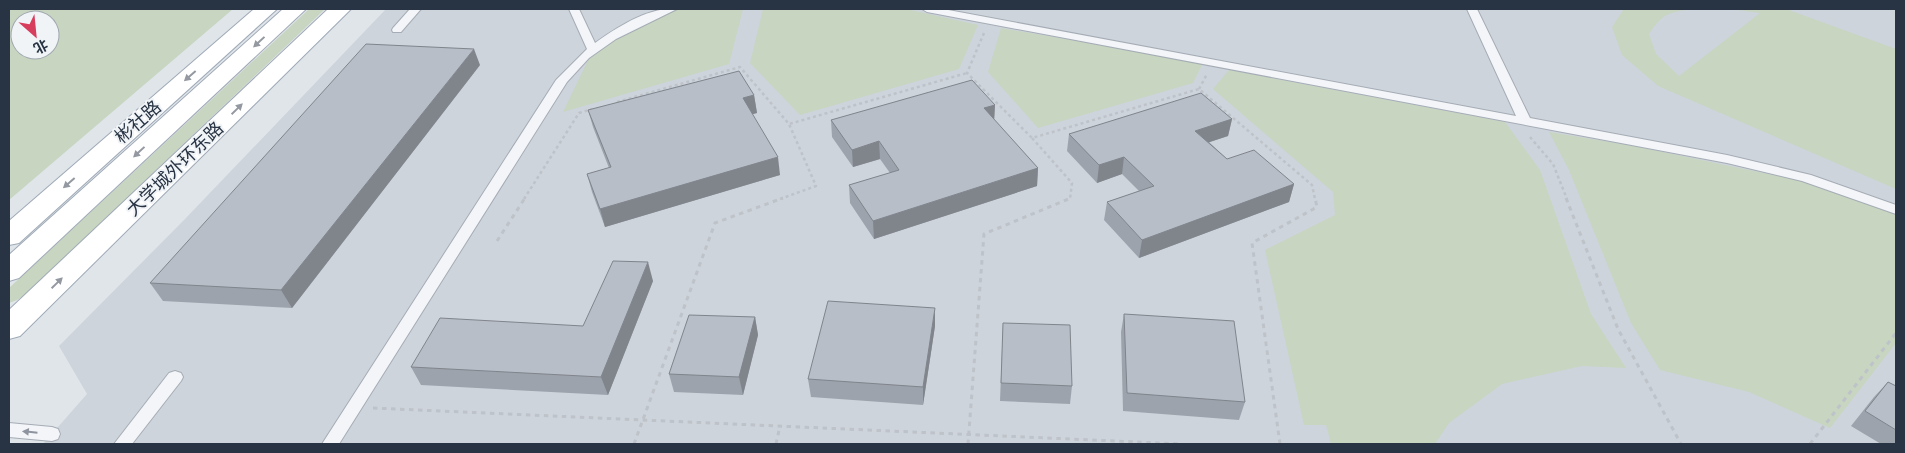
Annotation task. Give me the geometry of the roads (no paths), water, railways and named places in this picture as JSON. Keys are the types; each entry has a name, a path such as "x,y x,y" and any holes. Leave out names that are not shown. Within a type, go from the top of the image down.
{"main road":[{"name":"彬社路","path":"9,236 266,9"},
{"name":"大学城外环东路","path":"9,270 295,9"},
{"name":"大学城外环东路","path":"15,318 340,9"}],"lane":[{"path":"397,30 416,9"},
{"path":"574,9 592,50"},
{"path":"330,444 558,86 571,69 592,50 629,26 672,9"},
{"path":"926,9 1525,126 1767,168 1833,186 1896,210"},
{"path":"1472,9 1525,126"},
{"path":"122,444 175,376"},
{"path":"9,430 52,434"}]}
